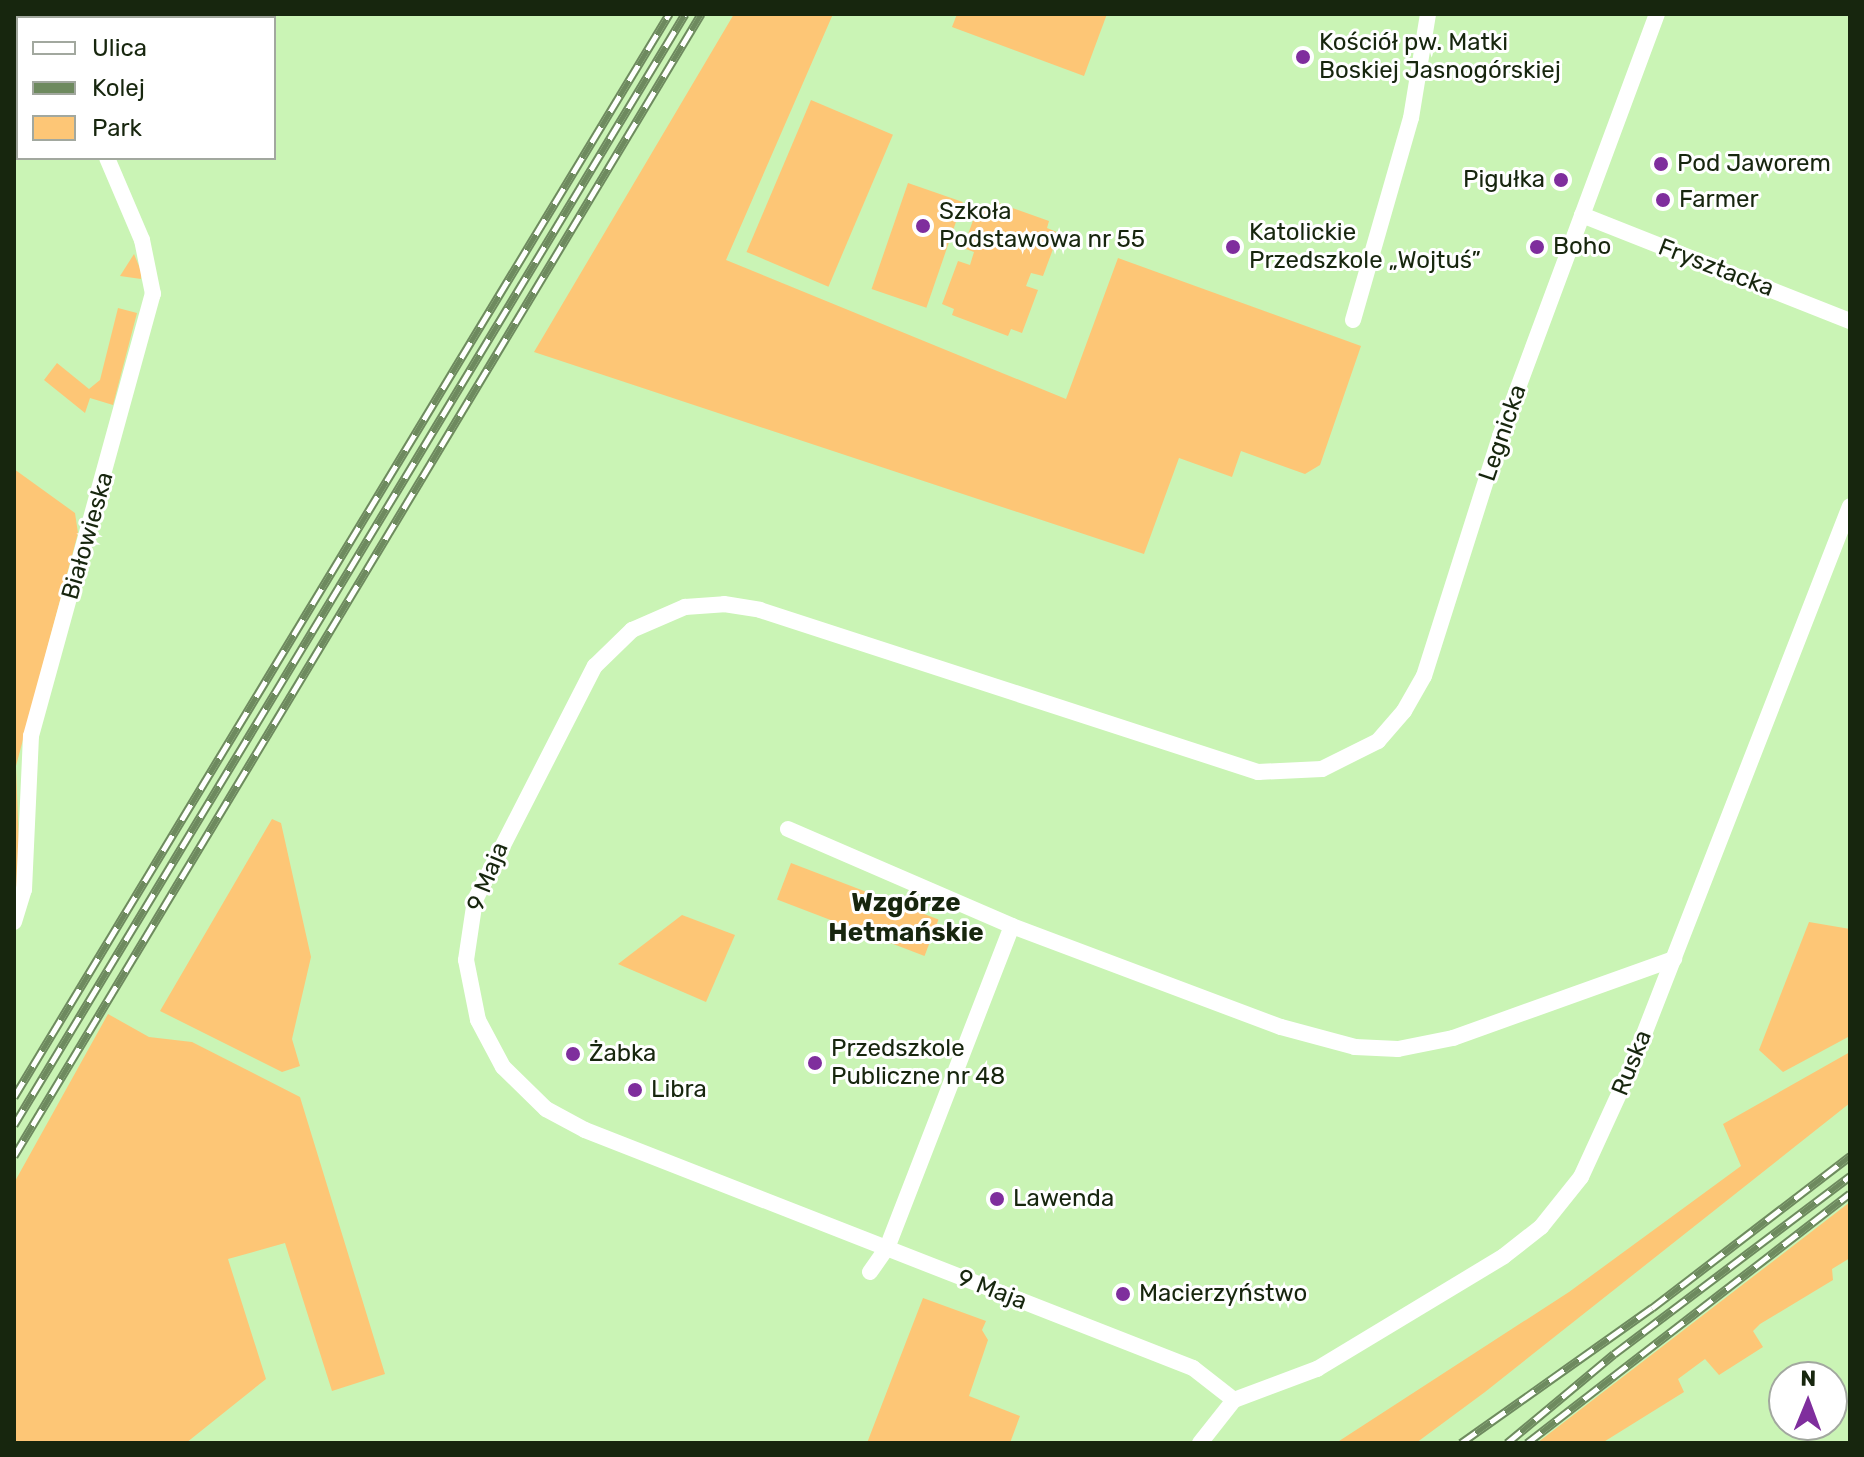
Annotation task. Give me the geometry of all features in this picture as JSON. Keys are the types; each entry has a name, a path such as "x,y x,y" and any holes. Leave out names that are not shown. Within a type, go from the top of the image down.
{"street":[{"path":"1353,320 1411,118 1428,14"},
{"name":"Legnicka","path":"1275,774 1322,769 1359,753 1392,726 1415,694 1500,436 1657,14"},
{"name":"Białowieska","path":"14,922 24,890 31,736 153,294 142,240 108,160"},
{"name":"Frysztacka","path":"1582,215 1850,321"},
{"name":"Ruska","path":"1234,1400 1317,1369 1504,1256 1541,1227 1590,1161 1674,959 1850,506"},
{"name":"9 Maja","path":"1234,1400 1193,1368 561,1118 518,1084 484,1034 467,969 475,900 600,659 621,638 661,615 703,605 746,607 1164,744 1275,774"},
{"path":"788,829 1012,926 1297,1033 1384,1050 1467,1033 1674,959"},
{"path":"870,1272 887,1248 1012,926"},
{"path":"1200,1443 1234,1400"}],"green space":[{"path":"734,14 833,14 726,260 1066,399 1118,258 1361,346 1320,465 1305,474 1241,451 1232,477 1179,458 1144,554 534,352"},
{"path":"957,14 1107,14 1084,76 952,27"},
{"path":"16,19 16,128 14,128"},
{"path":"811,100 893,135 828,287 747,252"},
{"path":"908,183 963,202 926,308 872,289"},
{"path":"993,201 1049,221 1047,228 1059,233 1043,276 1031,273 1026,286 1038,290 1022,333 1011,329 1008,336 952,315 954,309 942,304 958,261 970,265 974,252 963,248 979,204 990,208"},
{"path":"134,254 141,279 120,276"},
{"path":"118,308 137,313 113,405 90,398 85,413 44,380 57,363 89,389 100,380"},
{"path":"14,469 75,513 78,533 16,766 20,875 14,900"},
{"path":"272,819 281,823 311,957 292,1039 300,1066 282,1072 160,1011"},
{"path":"791,863 939,920 925,956 777,899"},
{"path":"682,915 735,935 706,1002 618,964"},
{"path":"1809,922 1850,929 1850,1036 1783,1072 1759,1050"},
{"path":"108,1014 149,1037 192,1042 300,1097 385,1374 332,1391 285,1243 228,1259 266,1379 186,1443 14,1443 14,1183"},
{"path":"1850,1052 1850,1103 1485,1392 1416,1443 1336,1443 1569,1292 1741,1166 1723,1124"},
{"path":"1850,1202 1850,1258 1832,1269 1833,1280 1753,1331 1763,1347 1719,1375 1705,1359 1678,1379 1684,1392 1602,1443 1537,1443"},
{"path":"923,1298 986,1321 982,1330 988,1340 969,1396 1020,1416 1010,1443 867,1443"}],"railway":[{"path":"14,1097 669,14"},
{"path":"14,1125 685,14"},
{"path":"14,1156 701,14"},
{"path":"1461,1443 1652,1308 1850,1156"},
{"path":"1507,1443 1614,1354 1850,1176"},
{"path":"1527,1443 1850,1193"}],"place":[{"name":"Kościół pw. Matki Boskiej Jasnogórskiej","path":"1303,57"},
{"name":"Pod Jaworem","path":"1661,164"},
{"name":"Pigułka","path":"1561,180"},
{"name":"Farmer","path":"1663,200"},
{"name":"Szkoła Podstawowa nr 55","path":"923,226"},
{"name":"Katolickie Przedszkole „Wojtuś”","path":"1233,247"},
{"name":"Boho","path":"1537,247"},
{"name":"Żabka","path":"573,1054"},
{"name":"Przedszkole Publiczne nr 48","path":"815,1063"},
{"name":"Libra","path":"635,1090"},
{"name":"Lawenda","path":"997,1199"},
{"name":"Macierzyństwo","path":"1123,1294"}],"district":[{"name":"Wzgórze Hetmańskie","path":"906,918"}]}
